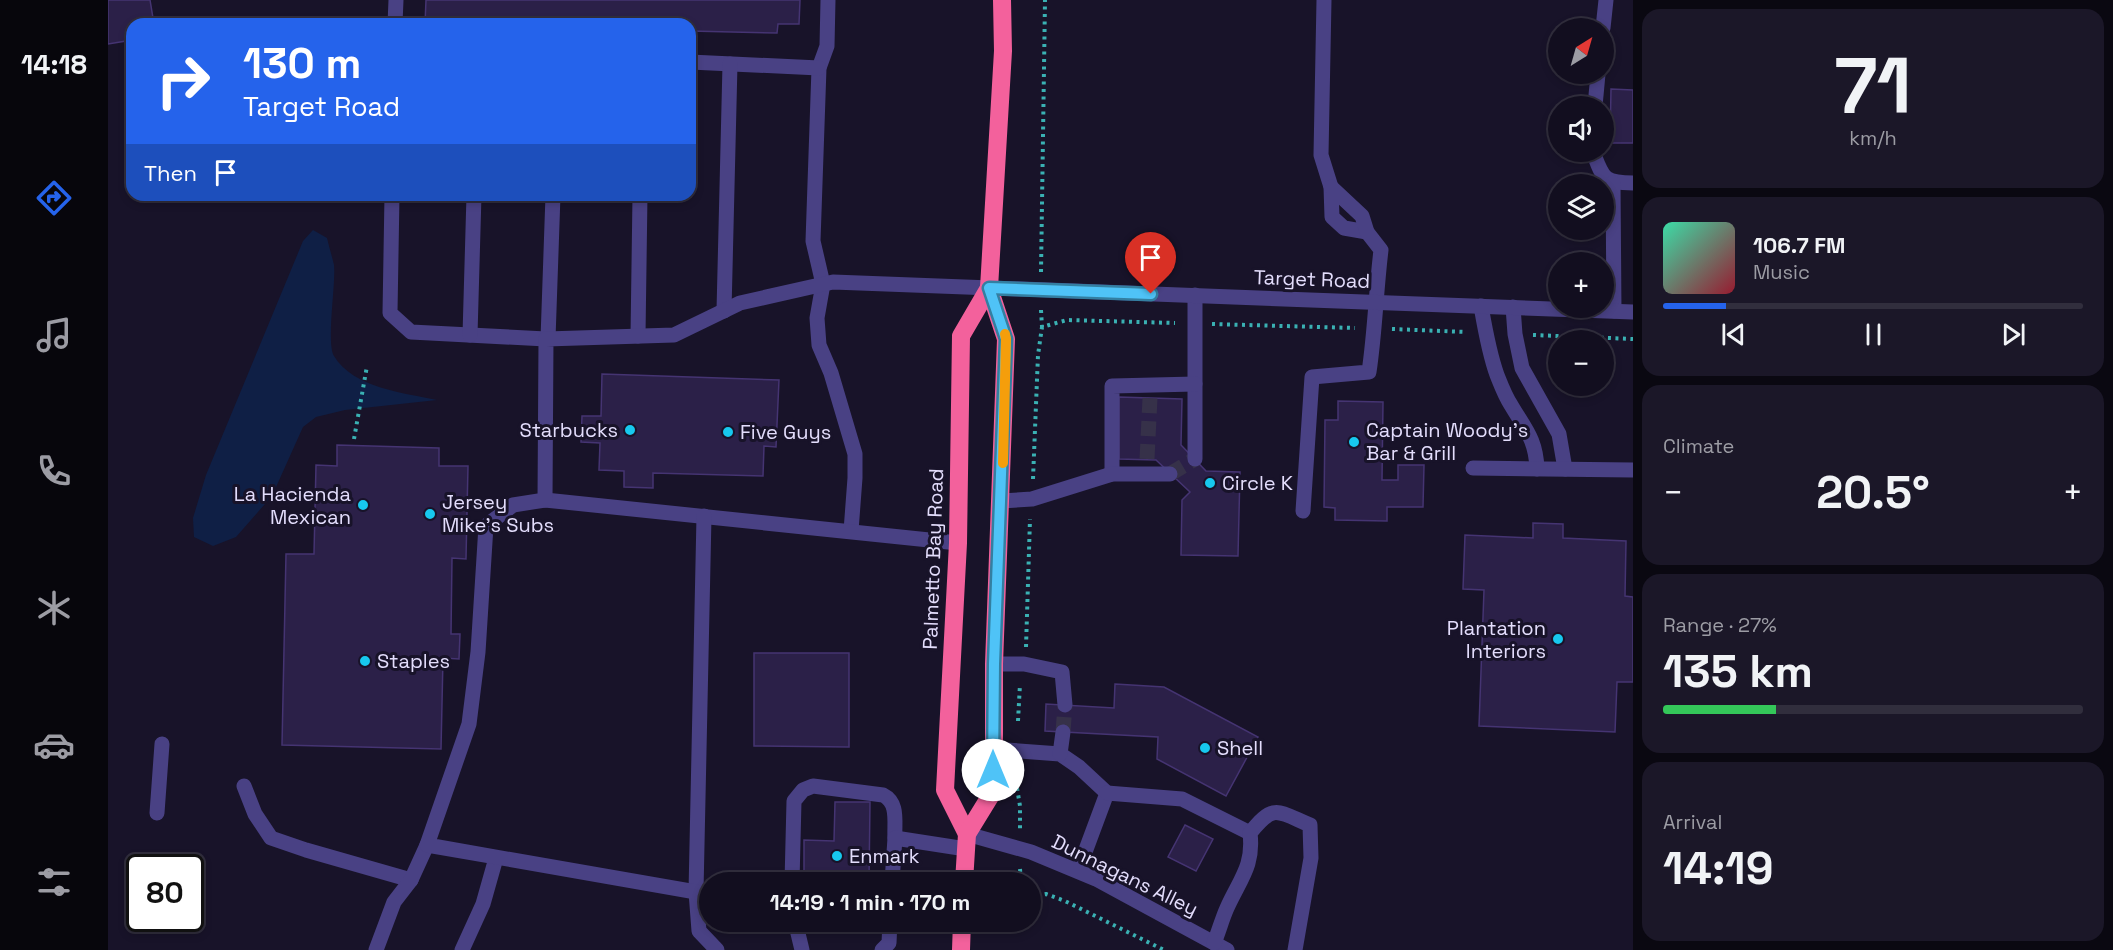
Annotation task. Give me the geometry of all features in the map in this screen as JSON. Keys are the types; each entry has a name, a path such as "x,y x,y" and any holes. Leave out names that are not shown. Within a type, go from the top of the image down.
{"highway":[{"name":"Palmetto Bay Road","path":"965,872 967,841 993,790 994,664 1002,501 1006,339 989,288 1003,51 1002,0"},
{"name":"Palmetto Bay Road","path":"967,841 945,790 958,543 962,336 989,288"},
{"path":"961,950 962,932"}],"street":[{"path":"395,18 396,0"},
{"path":"828,0 827,46 819,68 813,241 823,284 817,318 819,345 831,373 855,454 851,531"},
{"path":"1324,0 1321,155 1331,187 1332,217 1344,228 1367,232"},
{"path":"1604,18 1606,0"},
{"path":"696,62 819,68"},
{"path":"724,310 730,64"},
{"path":"1614,183 1633,183"},
{"path":"1303,511 1312,377 1370,372 1376,328 1375,302 1381,250 1367,232 1362,216 1331,187"},
{"name":"Target Road","path":"392,201 390,313 411,332 547,339 674,335 740,303 833,282 1548,308"},
{"path":"470,335 474,201"},
{"path":"545,500 547,339 554,201"},
{"path":"638,336 640,201"},
{"path":"1195,295 1195,459"},
{"path":"1481,306 1485,333 1496,373 1510,405 1526,426 1537,453 1537,469"},
{"path":"1514,307 1515,334 1522,368 1559,434 1565,469"},
{"name":"Target Road","path":"1614,311 1633,312"},
{"path":"1112,474 1112,386 1150,392 1195,384"},
{"path":"1147,459 1148,475"},
{"path":"1473,468 1633,470"},
{"path":"1002,501 1032,499 1112,474 1170,474"},
{"path":"376,950 394,902 411,880 427,845 469,724 478,652 486,526 513,505 545,500 958,543"},
{"path":"704,516 696,892 699,931 717,950"},
{"path":"994,664 1023,663 1062,672 1065,705"},
{"path":"1060,754 1063,732"},
{"path":"157,813 162,744"},
{"path":"993,749 1060,754 1079,767 1107,792 1182,799 1250,833"},
{"path":"244,786 255,814 271,838 411,880"},
{"path":"792,872 794,801 803,790 813,786 883,795 890,798 894,806 893,872"},
{"path":"1078,872 1107,792"},
{"path":"1221,947 1227,908 1246,870 1252,850 1250,833 1264,816 1278,812 1310,825 1311,858 1295,950"},
{"name":"Dunnagans Alley","path":"895,838 967,841 1020,849 1096,879 1221,947"},
{"path":"427,845 696,892"},
{"path":"462,950 483,904 496,858"},
{"path":"798,932 802,950"},
{"path":"882,950 889,944 890,932"}],"path":[{"path":"1021,872 1020,806 1015,780 1020,685 1027,643 1028,560 1038,354 1042,327 1045,0"},
{"path":"1042,327 1067,320 1485,333"},
{"path":"1515,334 1633,339"},
{"path":"354,439 367,366"},
{"path":"1041,895 1046,894 1065,901 1164,950"}],"water":[{"path":"313,230 327,238 334,265 331,339 334,356 343,367 367,382 437,400 345,410 316,417 303,427 272,496 236,537 213,546 194,537 193,518 206,475 303,241"}],"building":[{"path":"108,0 150,0 153,18 126,18 126,41 108,44"},
{"path":"426,0 800,0 799,24 778,24 777,33 696,31 696,18 425,18"},
{"path":"1611,89 1633,90 1633,143 1614,143 1614,96 1611,96"},
{"path":"602,374 779,380 776,447 764,446 763,476 653,473 653,488 624,487 624,471 599,470 600,443 581,442 582,416 601,416"},
{"name":"Circle K","path":"1119,397 1182,399 1181,445 1206,471 1240,472 1238,556 1181,555 1182,500 1190,492 1156,460 1119,459"},
{"name":"Captain Woody's Bar & Grill","path":"1338,401 1383,402 1382,480 1398,480 1398,465 1424,465 1423,507 1387,507 1387,521 1335,520 1335,508 1324,507 1325,420 1338,420"},
{"path":"337,445 439,448 439,466 468,466 466,559 452,558 451,634 460,634 459,659 443,658 441,749 282,745 286,554 314,554 316,465 337,466"},
{"name":"Plantation Interiors","path":"1533,523 1563,524 1563,538 1626,541 1625,596 1633,597 1633,682 1617,682 1615,732 1479,726 1484,590 1463,589 1465,535 1533,538"},
{"path":"754,653 849,653 849,747 754,746"},
{"name":"Shell","path":"1115,684 1164,687 1258,737 1226,796 1157,759 1158,737 1045,731 1046,704 1114,708"},
{"name":"Enmark","path":"835,802 870,802 869,872 804,871 804,840 834,841"},
{"path":"1185,825 1213,839 1196,871 1168,857"}],"tunnel":[{"path":"1147,459 1150,398"},
{"path":"1170,474 1195,459"},
{"path":"1063,732 1065,705"}],"slow traffic":[{"path":"1003,463 1005,334"}],"place":[{"name":"Starbucks","path":"630,430"},
{"name":"Five Guys","path":"728,432"},
{"name":"Captain Woody's Bar & Grill","path":"1354,442"},
{"name":"Circle K","path":"1210,483"},
{"name":"La Hacienda Mexican","path":"363,505"},
{"name":"Jersey Mike's Subs","path":"430,514"},
{"name":"Plantation Interiors","path":"1558,639"},
{"name":"Staples","path":"365,661"},
{"name":"Shell","path":"1205,748"},
{"name":"Enmark","path":"837,856"}],"route":[{"path":"993,770 994,664 1002,501 1006,339 989,288 1151,294"}]}
